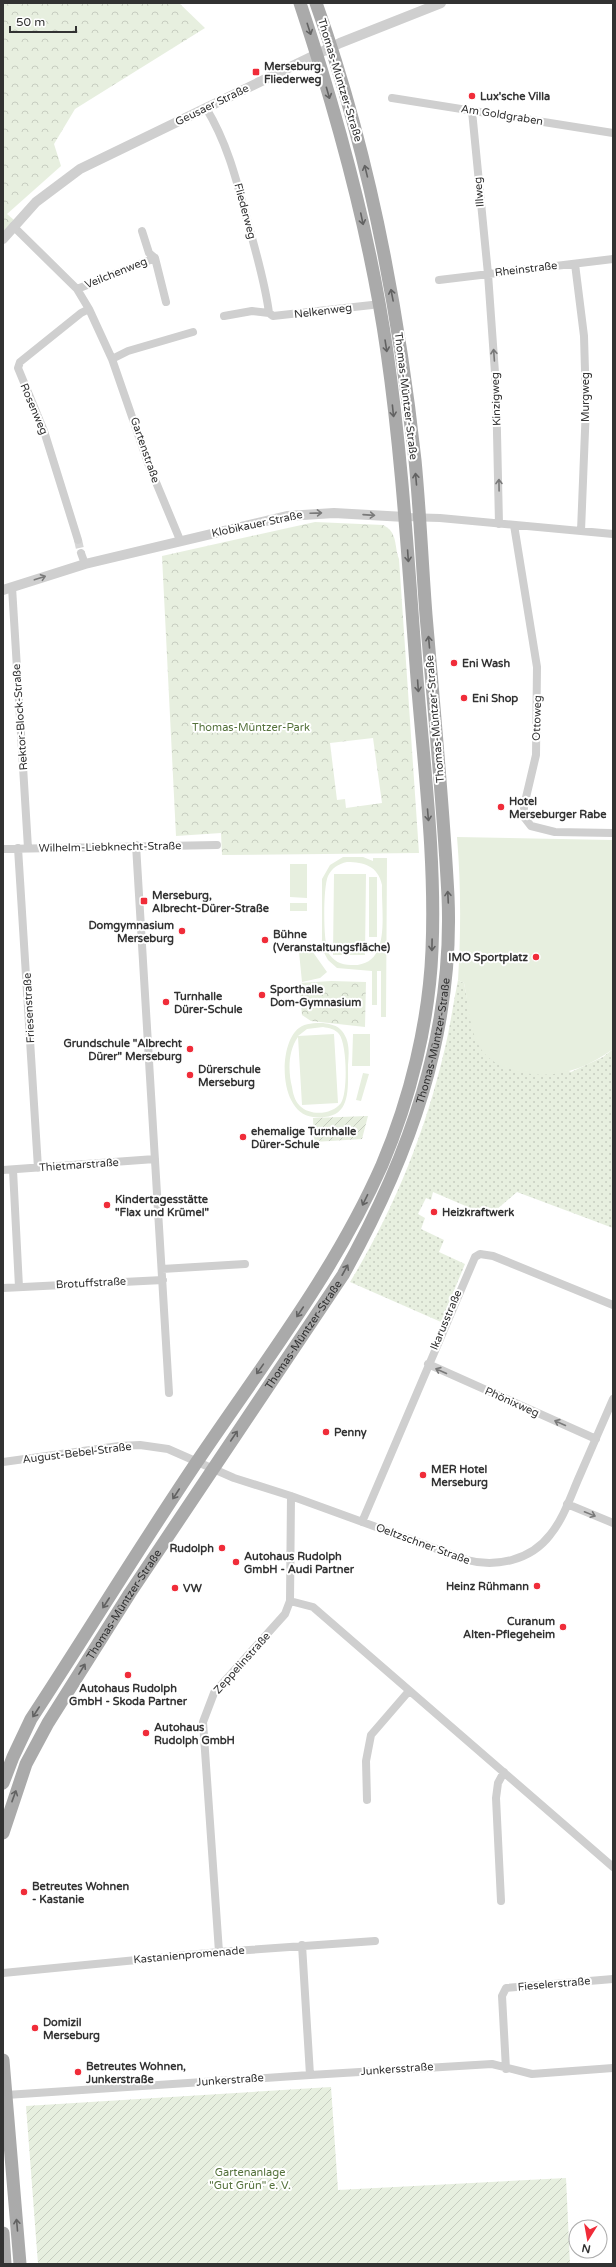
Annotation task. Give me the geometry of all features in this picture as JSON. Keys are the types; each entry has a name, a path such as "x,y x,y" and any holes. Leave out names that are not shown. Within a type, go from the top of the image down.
{"main road":[{"name":"Thomas-Müntzer-Straße","path":"3,1783 13,1757 32,1719 197,1461 329,1268 382,1165 403,1108 422,1030 432,953 432,897 429,827 404,517 389,372 378,297 358,201 317,56 300,3"},
{"name":"Thomas-Müntzer-Straße","path":"3,1833 26,1764 48,1723 130,1593 343,1275 371,1224 397,1167 418,1113 437,1033 445,989 450,925 444,827 420,518 408,406 392,293 366,173 331,48 316,3"},
{"path":"3,2060 20,2264"},
{"path":"3,2234 6,2264"}],"street":[{"name":"Geusaer Straße","path":"3,239 36,202 80,169 331,48 441,3"},
{"name":"Am Goldgraben","path":"392,98 613,133"},
{"name":"Fliederweg","path":"206,108 220,129 228,151 263,277 271,315"},
{"name":"Illweg","path":"472,111 488,274"},
{"name":"Gartenstraße","path":"13,226 77,289 89,309 112,359 148,463 180,540"},
{"name":"Veilchenweg","path":"142,231 149,254 155,258 166,302"},
{"name":"Veilchenweg","path":"77,289 155,258"},
{"name":"Rheinstraße","path":"439,280 613,259"},
{"name":"Murgweg","path":"575,264 584,336 586,406 581,531"},
{"name":"Kinzigweg","path":"488,274 496,387 500,524"},
{"name":"Nelkenweg","path":"224,316 252,311 271,315 372,305"},
{"name":"Rosenweg","path":"78,540 44,431 18,368 20,362 81,313 89,309"},
{"path":"112,359 128,351 193,332"},
{"name":"Klobikauer Straße","path":"8,588 84,564 180,540 287,516 311,513 420,518 613,534"},
{"name":"Ottoweg","path":"514,525 537,667 536,755 525,796 524,817 531,826 555,832 613,833"},
{"path":"82,554 84,564"},
{"name":"Rektor-Block-Straße","path":"8,588 28,848"},
{"path":"136,845 169,1393"},
{"name":"Wilhelm-Liebknecht-Straße","path":"3,849 136,845 218,845"},
{"name":"Friesenstraße","path":"18,848 38,1168"},
{"name":"Thietmarstraße","path":"3,1170 155,1159"},
{"path":"13,1170 19,1287"},
{"name":"Ikarusstraße","path":"362,1522 474,1256 480,1254 493,1256 613,1306"},
{"path":"162,1269 244,1264"},
{"name":"Brotuffstraße","path":"3,1288 163,1280"},
{"name":"Phönixweg","path":"428,1364 596,1439"},
{"name":"Oeltzschner Straße","path":"197,1461 212,1469 251,1484 291,1496 467,1560 494,1564 511,1561 538,1547 552,1532 567,1504 613,1399"},
{"name":"August-Bebel-Straße","path":"3,1462 86,1449 133,1445 168,1449 197,1461"},
{"name":"Zeppelinstraße","path":"219,1952 202,1722 214,1693 282,1619 290,1600 291,1496"},
{"path":"567,1504 613,1523"},
{"path":"290,1600 312,1607 613,1867"},
{"path":"367,1800 366,1761 371,1735 409,1692"},
{"path":"500,1901 496,1798 498,1783 504,1772"},
{"name":"Kastanienpromenade","path":"3,1973 219,1952 375,1941"},
{"path":"302,1945 310,2075"},
{"name":"Fieselerstraße","path":"506,2069 502,1996 506,1988 613,1979"},
{"name":"Junkersstraße","path":"310,2075 485,2064 492,2064 506,2069 532,2074 613,2068"},
{"name":"Junkerstraße","path":"6,2095 310,2075"}],"green space":[{"path":"3,3 179,3 205,28 75,109 54,144 61,166 7,214 14,220 3,232"},
{"name":"Thomas-Müntzer-Park","path":"315,522 383,525 391,531 395,540 399,559 419,853 222,855 221,833 176,836 162,556","holes":["373,738 382,803 346,808 345,799 337,800 330,743"]},
{"name":"IMO Sportplatz","path":"457,837 613,840 613,1049 589,1064 576,1069 537,1075 523,1073 501,1065 488,1057 479,1046 469,1015 464,983 458,980 460,908"},
{"path":"343,857 363,857 373,861 373,858 387,858 386,1017 381,1017 381,971 377,971 377,1005 372,1005 372,971 337,968 328,960 322,949 322,879 330,865","holes":["347,862 364,864 374,869 382,885 383,924 379,948 373,957 364,963 351,965 338,962 332,958 326,946 324,926 324,902 328,876 333,869"]},
{"path":"290,864 307,864 307,898 290,897"},
{"path":"334,874 366,874 365,955 333,955"},
{"path":"369,877 377,877 377,937 369,937"},
{"path":"290,903 307,903 307,911 290,911"},
{"path":"310,948 327,972 320,978 302,982 299,952"},
{"path":"458,980 464,983 473,1030 571,1072 603,1057 613,1049 613,1228 517,1192 489,1216 433,1192 431,1200 426,1198 418,1214 425,1218 421,1229 444,1240 439,1252 465,1264 441,1322 350,1282 366,1255 394,1200 417,1142 444,1052"},
{"path":"331,981 366,982 365,1027 311,1021 302,1015 299,983"},
{"path":"323,1023 336,1026 345,1035 349,1052 348,1086 345,1103 341,1110 325,1117 313,1117 301,1113 293,1104 285,1077 285,1062 287,1048 292,1036 299,1028 304,1025","holes":["323,1027 336,1031 342,1039 346,1079 341,1103 337,1107 327,1112 315,1113 304,1109 296,1100 291,1081 290,1061 292,1048 298,1037 302,1105 338,1103 334,1034 298,1036 307,1029"]},
{"path":"353,1034 370,1034 370,1066 352,1066"},
{"path":"363,1073 369,1074 361,1101 356,1100"},
{"path":"368,1116 362,1139 314,1142 313,1118"},
{"name":"Gartenanlage \"Gut Grün\" e. V.","path":"331,2087 338,2190 566,2178 568,2259 570,2259 570,2264 38,2264 26,2106"}],"tunnel":[{"path":"78,540 81,553"}],"place":[{"name":"Merseburg, Fliederweg","path":"256,72"},
{"name":"Lux'sche Villa","path":"472,96"},
{"name":"Eni Wash","path":"454,663"},
{"name":"Eni Shop","path":"464,698"},
{"name":"Hotel Merseburger Rabe","path":"501,807"},
{"name":"Merseburg, Albrecht-Dürer-Straße","path":"144,901"},
{"name":"Domgymnasium Merseburg","path":"182,931"},
{"name":"Bühne (Veranstaltungsfläche)","path":"265,940"},
{"name":"IMO Sportplatz","path":"536,957"},
{"name":"Sporthalle Dom-Gymnasium","path":"262,995"},
{"name":"Turnhalle Dürer-Schule","path":"166,1002"},
{"name":"Grundschule \"Albrecht Dürer\" Merseburg","path":"190,1049"},
{"name":"Dürerschule Merseburg","path":"190,1075"},
{"name":"ehemalige Turnhalle Dürer-Schule","path":"243,1137"},
{"name":"Kindertagesstätte \"Flax und Krümel\"","path":"107,1205"},
{"name":"Heizkraftwerk","path":"434,1212"},
{"name":"Penny","path":"326,1432"},
{"name":"MER Hotel Merseburg","path":"423,1475"},
{"name":"Rudolph","path":"222,1548"},
{"name":"Autohaus Rudolph GmbH - Audi Partner","path":"236,1562"},
{"name":"Heinz Rühmann","path":"537,1586"},
{"name":"VW","path":"175,1588"},
{"name":"Curanum Alten-Pflegeheim","path":"563,1627"},
{"name":"Autohaus Rudolph GmbH - Skoda Partner","path":"128,1675"},
{"name":"Autohaus Rudolph GmbH","path":"146,1733"},
{"name":"Betreutes Wohnen - Kastanie","path":"24,1892"},
{"name":"Domizil Merseburg","path":"35,2028"},
{"name":"Betreutes Wohnen, Junkerstraße","path":"78,2072"}]}
